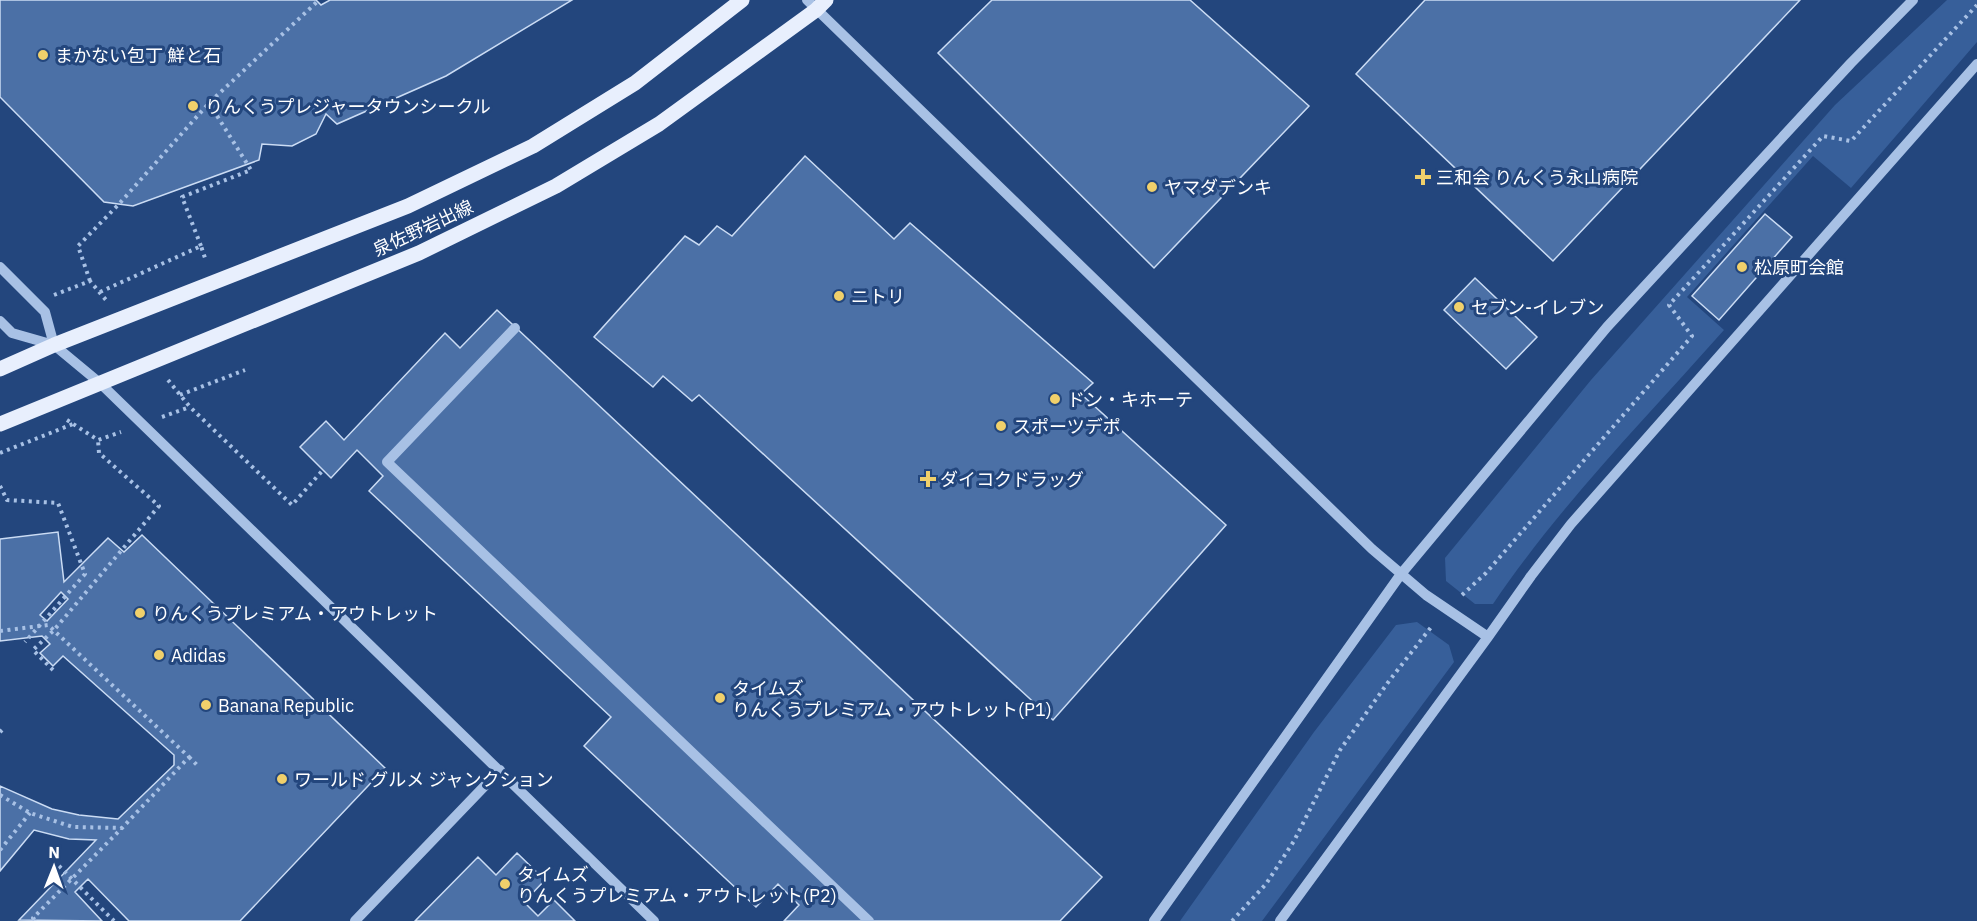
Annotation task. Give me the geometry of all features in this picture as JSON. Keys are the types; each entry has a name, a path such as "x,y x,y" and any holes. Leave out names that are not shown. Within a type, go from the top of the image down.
{"main road":[{"name":"泉佐野岩出線","path":"0,369 54,345 408,206 533,146 635,83 742,0"},
{"name":"泉佐野岩出線","path":"0,424 419,253 556,186 659,124 816,3"}],"street":[{"path":"1154,921 1401,574 1607,327 1851,63 1913,0"},
{"path":"816,3 1372,549 1426,596 1488,637"},
{"path":"1280,921 1571,524 1977,64"},
{"path":"0,267 45,312 54,345"},
{"path":"0,321 12,333 54,345 101,384 654,921"},
{"path":"515,328 387,462 869,921"},
{"path":"356,921 500,770"}],"path":[{"path":"90,281 78,246 119,204 209,103 319,0"},
{"path":"1457,599 1486,573 1692,336 1669,305 1823,136 1851,141 1977,5"},
{"path":"205,258 182,197 251,171 209,103"},
{"path":"100,292 201,246"},
{"path":"180,395 245,370"},
{"path":"159,418 190,407 292,505 323,470"},
{"path":"64,418 98,440"},
{"path":"0,453 73,424"},
{"path":"98,440 128,429"},
{"path":"53,670 33,650 54,630 159,506 99,453 98,440"},
{"path":"0,486 7,500 58,503 85,574 25,642"},
{"path":"0,631 48,625 198,766"},
{"path":"1232,921 1266,884 1294,841 1340,750 1432,626"},
{"path":"36,921 33,918 123,828 189,757"},
{"path":"0,795 30,813 73,827 123,828"},
{"path":"0,850 30,813"},
{"path":"59,866 114,921"}],"shaded area":[{"path":"1947,0 1977,0 1977,42 1851,188 1813,156 1687,297 1724,330 1575,497 1519,567 1493,604 1475,604 1446,581 1445,558 1591,380 1835,105"},
{"path":"1417,622 1449,645 1454,662 1262,921 1180,921 1314,732 1396,625"}],"building":[{"name":"りんくうプレジャータウンシークル","path":"0,0 316,0 321,5 330,0 572,0 446,76 337,124 326,114 316,134 292,146 262,144 259,160 133,206 104,202 0,97"},
{"name":"ヤマダデンキ","path":"992,0 1190,0 1309,106 1154,268 938,53"},
{"path":"1425,0 1800,0 1553,261 1356,74"},
{"path":"805,156 894,239 910,223 1093,383 1081,394 1226,525 1053,720 699,395 692,401 663,376 653,387 594,337 685,236 699,245 717,226 732,236"},
{"name":"松原町会館","path":"1765,214 1792,237 1719,320 1692,296"},
{"path":"1475,278 1537,337 1506,369 1444,310"},
{"name":"タイムズ りんくうプレミアム・アウトレット(P1)","path":"497,310 1102,877 1060,921 784,921 799,905 778,884 756,907 584,746 611,717 369,491 383,476 357,450 331,478 300,447 326,421 344,440 445,333 460,348"},
{"path":"58,532 64,582 108,538 124,552 142,535 385,768 240,921 129,921 88,879 75,892 102,921 19,920 96,840 69,839 34,830 0,871 0,786 52,809 79,815 118,819 174,765 174,755 63,656 53,666 40,653 50,644 42,636 0,641 0,539","holes":["61,592 68,599 47,621 40,615"]},
{"name":"タイムズ りんくうプレミアム・アウトレット(P2)","path":"517,853 545,880 524,902 538,916 554,900 575,921 415,921 478,857 496,875"}],"place":[{"name":"まかない包丁 鮮と石","path":"43,55"},
{"name":"りんくうプレジャータウンシークル","path":"193,106"},
{"name":"三和会 りんくう永山病院","path":"1423,177"},
{"name":"ヤマダデンキ","path":"1152,187"},
{"name":"松原町会館","path":"1742,267"},
{"name":"ニトリ","path":"839,296"},
{"name":"セブン-イレブン","path":"1459,307"},
{"name":"ドン・キホーテ","path":"1055,399"},
{"name":"スポーツデポ","path":"1001,426"},
{"name":"ダイコクドラッグ","path":"928,479"},
{"name":"りんくうプレミアム・アウトレット","path":"140,613"},
{"name":"Adidas","path":"159,655"},
{"name":"タイムズ りんくうプレミアム・アウトレット(P1)","path":"720,698"},
{"name":"Banana Republic","path":"206,705"},
{"name":"ワールド グルメ ジャンクション","path":"282,779"},
{"name":"タイムズ りんくうプレミアム・アウトレット(P2)","path":"505,884"}]}
